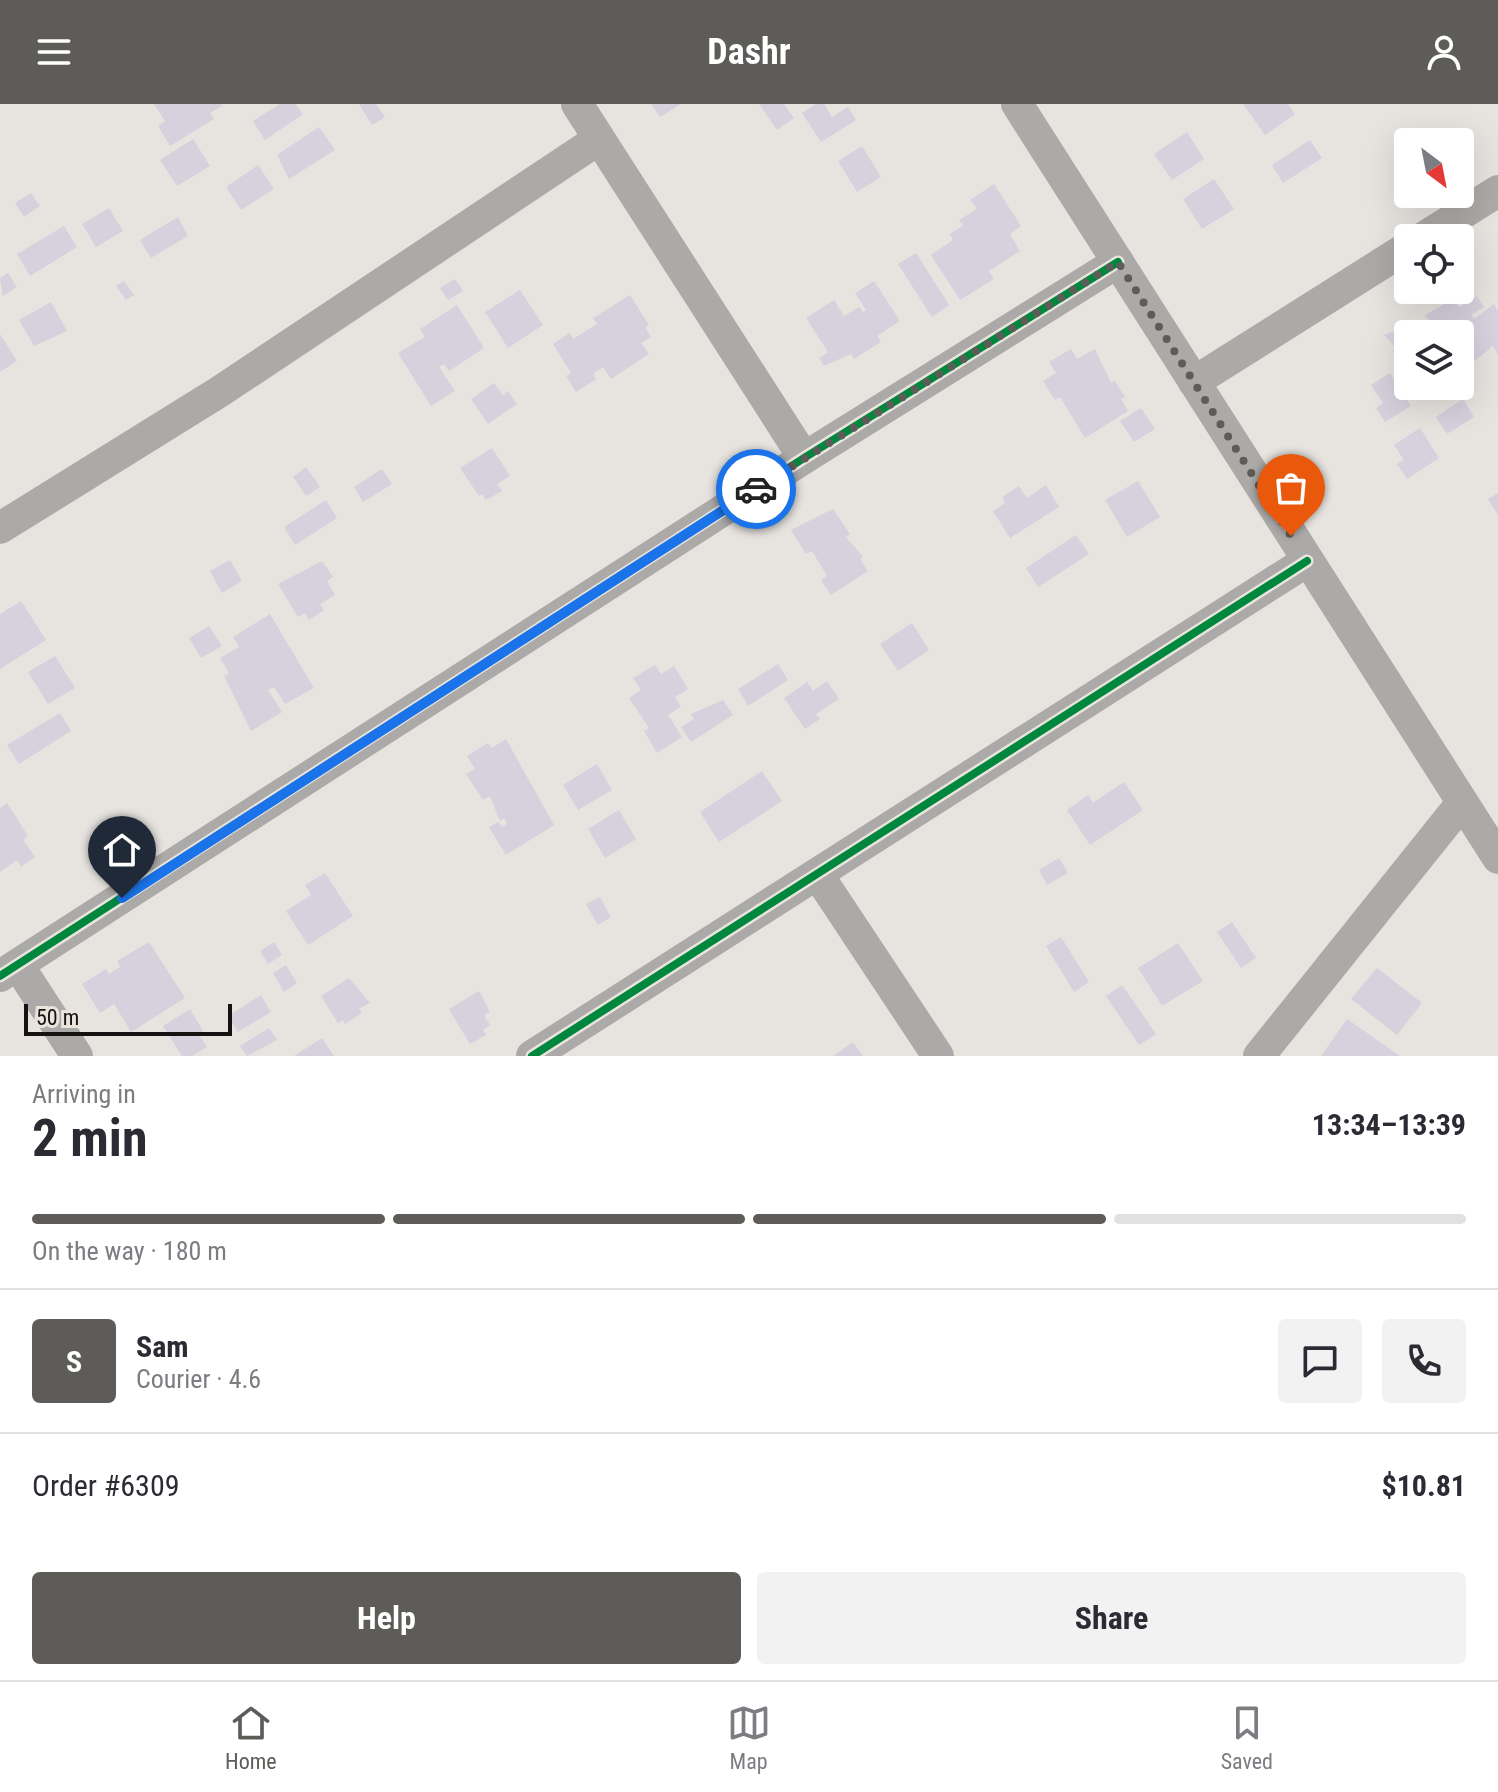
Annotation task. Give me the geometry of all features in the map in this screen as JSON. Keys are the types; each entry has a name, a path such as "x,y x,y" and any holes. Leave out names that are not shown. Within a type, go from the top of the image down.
{"street":[{"path":"577,104 804,458"},
{"path":"1017,104 1498,858"},
{"path":"0,528 219,392 599,139"},
{"path":"1445,224 1498,191"},
{"path":"1194,382 1394,256"},
{"path":"77,1056 9,970 804,458 1118,262"},
{"path":"532,1056 1307,561"},
{"path":"1259,1056 1461,804"},
{"path":"818,875 938,1056"}],"building":[{"path":"154,104 222,106 210,113 214,119 170,146 158,126 165,121"},
{"path":"280,104 295,104 303,114 265,140 253,121"},
{"path":"359,104 376,104 385,117 372,125"},
{"path":"651,104 681,104 660,117"},
{"path":"759,104 784,104 794,118 777,130"},
{"path":"816,104 824,104 832,117 848,107 856,120 821,142 802,113"},
{"path":"1243,104 1288,104 1295,114 1265,135"},
{"path":"319,127 335,150 289,179 277,155"},
{"path":"1187,132 1204,159 1172,180 1154,154"},
{"path":"193,139 210,166 177,186 160,160"},
{"path":"1310,140 1322,158 1283,183 1272,165"},
{"path":"862,146 881,177 857,192 838,161"},
{"path":"258,165 274,189 241,210 226,187"},
{"path":"1214,179 1234,209 1202,229 1183,199"},
{"path":"994,184 1021,226 1010,234 1020,251 989,271 994,279 960,300 931,255 953,240 950,234 963,226 959,220 977,209 970,200"},
{"path":"31,193 40,206 24,217 15,203"},
{"path":"109,208 123,231 96,247 82,224"},
{"path":"178,217 188,236 151,258 140,240"},
{"path":"64,226 77,247 30,276 17,254"},
{"path":"916,253 949,305 932,317 898,264"},
{"path":"8,273 17,287 3,296 0,278"},
{"path":"455,279 463,291 448,300 440,288"},
{"path":"124,281 134,295 126,300 116,286"},
{"path":"874,281 900,321 877,336 881,342 854,359 851,354 824,366 819,358 828,352 806,318 834,300 844,316 859,307 863,312 866,310 855,293"},
{"path":"520,290 543,325 508,348 485,312"},
{"path":"630,295 649,325 645,327 651,337 641,343 649,354 611,379 603,367 593,374 596,379 576,392 566,376 571,373 553,344 570,333 573,339 597,324 593,318"},
{"path":"1477,296 1484,307 1471,315 1474,319 1494,304 1498,311 1498,355 1493,346 1474,362 1474,320 1429,320 1425,315 1444,304 1457,304 1459,307 1474,304"},
{"path":"51,302 67,331 34,346 19,320"},
{"path":"457,305 484,348 449,371 444,364 439,367 455,391 431,406 398,353 425,337 420,329"},
{"path":"1394,331 1394,346 1384,335"},
{"path":"0,334 17,361 0,372"},
{"path":"1071,349 1077,359 1095,349 1111,383 1115,381 1125,397 1121,399 1128,411 1085,438 1060,397 1055,400 1043,381 1056,373 1049,362"},
{"path":"1390,373 1394,379 1394,400 1407,400 1411,406 1385,422 1376,408 1383,403 1371,385"},
{"path":"494,383 503,395 508,391 517,404 488,424 471,399"},
{"path":"1464,400 1474,417 1447,434 1436,417"},
{"path":"1141,408 1155,429 1134,442 1120,421"},
{"path":"1420,428 1439,458 1407,479 1397,464 1404,460 1394,445"},
{"path":"492,448 510,476 497,484 502,491 486,500 482,494 479,496 460,468"},
{"path":"306,467 320,487 306,496 293,477"},
{"path":"382,469 392,484 363,502 354,487"},
{"path":"1138,481 1160,517 1127,537 1105,500"},
{"path":"1046,485 1059,507 1010,538 993,511 1005,503 1002,497 1019,486 1027,498"},
{"path":"1498,493 1498,515 1488,499"},
{"path":"326,500 337,518 295,545 284,527"},
{"path":"833,509 850,534 846,537 863,557 860,559 868,571 831,595 821,580 827,576 812,551 806,554 791,530"},
{"path":"1076,535 1089,554 1038,587 1026,568"},
{"path":"230,560 242,581 222,593 210,571"},
{"path":"322,561 333,577 327,581 335,595 320,604 324,610 309,620 305,613 298,617 278,584"},
{"path":"21,601 46,640 0,669 0,614"},
{"path":"270,614 314,688 285,704 274,687 268,690 282,712 251,731 224,676 229,673 220,658 239,647 233,637"},
{"path":"912,623 929,650 898,671 880,644"},
{"path":"209,626 222,646 201,658 189,638"},
{"path":"55,656 75,688 48,704 28,672"},
{"path":"778,664 788,680 748,706 738,689"},
{"path":"655,665 661,674 674,666 688,689 675,697 681,707 668,715 682,737 657,753 644,731 649,728 629,698 641,690 633,678"},
{"path":"827,681 839,699 816,714 820,719 805,729 784,698 807,682 813,691"},
{"path":"723,700 733,715 691,742 681,727 694,719 691,714"},
{"path":"60,713 71,731 19,764 7,745"},
{"path":"506,739 554,825 506,855 489,827 498,822 502,827 507,824 504,818 500,821 490,796 483,800 466,774 475,769 467,756 488,743 492,748"},
{"path":"597,764 612,790 578,810 563,785"},
{"path":"762,771 782,801 719,842 700,812"},
{"path":"1124,782 1143,810 1090,845 1067,810 1088,795 1093,803"},
{"path":"7,803 28,836 23,840 35,857 21,867 17,860 0,872 0,808"},
{"path":"619,810 636,839 605,858 588,829"},
{"path":"1059,858 1068,873 1047,885 1039,870"},
{"path":"325,873 353,916 308,945 286,911 311,895 305,885"},
{"path":"600,897 611,917 598,925 586,904"},
{"path":"1232,922 1256,958 1241,968 1217,932"},
{"path":"1061,937 1089,982 1074,992 1046,946"},
{"path":"149,942 185,998 131,1032 114,1004 100,1013 82,984 106,969 109,974 120,967 117,961"},
{"path":"274,942 282,955 268,964 260,951"},
{"path":"1178,943 1203,981 1162,1006 1138,968"},
{"path":"286,965 297,983 284,992 273,973"},
{"path":"1377,968 1422,1003 1397,1035 1351,999"},
{"path":"349,978 370,1003 359,1009 362,1013 345,1024 343,1020 338,1023 321,996"},
{"path":"1122,985 1156,1034 1139,1045 1106,996"},
{"path":"479,991 490,1012 484,1015 490,1025 483,1030 486,1035 470,1044 449,1009"},
{"path":"261,995 271,1012 238,1032 228,1016"},
{"path":"190,1009 203,1031 198,1034 207,1047 192,1056 182,1056 163,1026"},
{"path":"1347,1019 1400,1056 1321,1056"},
{"path":"269,1028 277,1040 247,1056 240,1046"},
{"path":"322,1038 334,1056 294,1056"},
{"path":"853,1042 863,1056 833,1056"}],"cycle path":[{"path":"0,976 804,458 1118,262"},
{"path":"532,1056 1307,561"}],"way so far":[{"path":"756,489 1118,262 1291,536"}],"route":[{"path":"122,898 756,489"}]}
